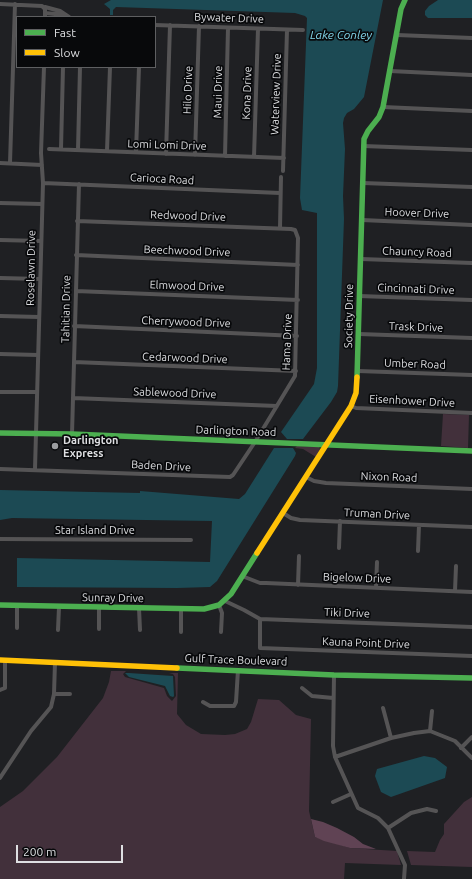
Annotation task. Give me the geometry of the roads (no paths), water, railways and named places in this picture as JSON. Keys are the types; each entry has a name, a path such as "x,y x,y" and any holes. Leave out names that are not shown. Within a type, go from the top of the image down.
{"street":[{"name":"Society Drive","path":"225,601 231,594 351,406 356,393 358,371 364,146 366,134 379,117 382,107 401,9 405,0"},
{"path":"3,3 36,5 51,8 67,16"},
{"path":"10,163 15,4"},
{"path":"45,7 45,15 67,16"},
{"name":"Bywater Drive","path":"156,25 302,30"},
{"path":"166,154 170,25"},
{"name":"Hilo Drive","path":"195,155 199,26"},
{"name":"Maui Drive","path":"225,156 228,28"},
{"name":"Kona Drive","path":"254,157 258,29"},
{"name":"Waterview Drive","path":"283,171 287,30"},
{"path":"397,35 472,38"},
{"name":"Roselawn Drive","path":"35,469 43,183 44,68"},
{"path":"61,149 63,68"},
{"path":"78,150 80,68"},
{"path":"108,151 110,68"},
{"path":"136,152 139,68"},
{"path":"390,71 472,75"},
{"path":"382,107 472,111"},
{"path":"364,146 472,150"},
{"name":"Lomi Lomi Drive","path":"49,149 284,158"},
{"path":"0,163 42,165"},
{"path":"280,228 281,177"},
{"name":"Carioca Road","path":"43,183 280,193"},
{"path":"362,183 472,187"},
{"name":"Tahitian Drive","path":"72,434 79,184"},
{"path":"0,203 42,204"},
{"name":"Hoover Drive","path":"362,220 472,225"},
{"name":"Redwood Drive","path":"77,222 280,228 290,229 297,232"},
{"name":"Hama Drive","path":"255,442 294,380 296,372 298,300 297,232"},
{"path":"0,240 41,241"},
{"name":"Beechwood Drive","path":"76,256 298,265"},
{"name":"Chauncy Road","path":"361,259 472,263"},
{"path":"0,278 40,279"},
{"name":"Elmwood Drive","path":"76,291 298,300"},
{"name":"Cincinnati Drive","path":"359,296 472,300"},
{"path":"0,316 39,317"},
{"name":"Cherrywood Drive","path":"74,326 297,336"},
{"name":"Trask Drive","path":"359,334 472,338"},
{"path":"0,354 38,355"},
{"name":"Cedarwood Drive","path":"74,362 296,372"},
{"name":"Umber Road","path":"358,371 472,375"},
{"path":"0,392 37,392"},
{"name":"Sablewood Drive","path":"73,398 277,406"},
{"name":"Eisenhower Drive","path":"351,406 356,408 472,413"},
{"name":"Darlington Road","path":"0,433 72,434 472,451"},
{"name":"Baden Drive","path":"0,469 35,469 228,478 233,475 255,442"},
{"name":"Nixon Road","path":"306,477 314,481 326,483 472,489"},
{"name":"Truman Drive","path":"283,513 300,520 472,527"},
{"path":"339,548 340,521"},
{"path":"418,525 418,551"},
{"name":"Star Island Drive","path":"0,539 191,540"},
{"path":"298,585 299,556"},
{"path":"376,588 378,562"},
{"path":"455,591 456,566"},
{"name":"Bigelow Drive","path":"242,576 260,583 472,592"},
{"name":"Sunray Drive","path":"0,605 204,609 219,605 225,601"},
{"name":"Tiki Drive","path":"225,601 260,619 472,627"},
{"path":"219,605 222,613 221,632"},
{"path":"17,606 17,628"},
{"path":"58,607 58,630"},
{"path":"99,607 99,629"},
{"path":"139,608 140,630"},
{"path":"181,632 182,609"},
{"name":"Kauna Point Drive","path":"260,619 260,648 472,656"},
{"path":"0,690 5,688 3,660"},
{"name":"Gulf Trace Boulevard","path":"3,660 334,674 472,678"},
{"path":"0,778 31,731 51,707 54,694 55,662"},
{"path":"203,702 210,706 234,706 236,702 238,670"},
{"path":"334,674 333,746 335,757 358,808 378,818 388,828 405,865 404,879"},
{"path":"302,688 312,696 333,698"},
{"path":"54,694 70,694"},
{"path":"383,708 391,738"},
{"path":"430,731 432,710"},
{"path":"335,757 391,738 430,731 454,741 472,758"},
{"path":"461,748 472,737"},
{"path":"0,770 4,773"},
{"path":"333,802 351,794"},
{"path":"388,828 411,813 427,809 436,811"}],"water":[{"name":"Lake Conley","path":"111,0 383,0 364,97 354,109 347,113 343,123 345,149 343,196 344,219 337,392 303,439 287,439 281,432 314,384 317,368 317,213 302,210 300,198 307,18 295,13 116,7 113,10 113,15 110,15 110,9 104,4"},
{"path":"438,0 472,0 472,18 428,18 425,15 425,11 429,6"},
{"path":"274,448 293,448 296,453 217,581 210,587 17,587 17,558 210,562 212,521 12,518 0,520 0,490 140,493 140,491 239,499 245,494"},
{"path":"125,673 173,676 174,696 170,696 165,686 129,677"},
{"path":"424,756 435,758 447,767 445,778 391,797 381,792 375,776 377,769"}],"place":[{"name":"Darlington Express","path":"55,446"}]}
